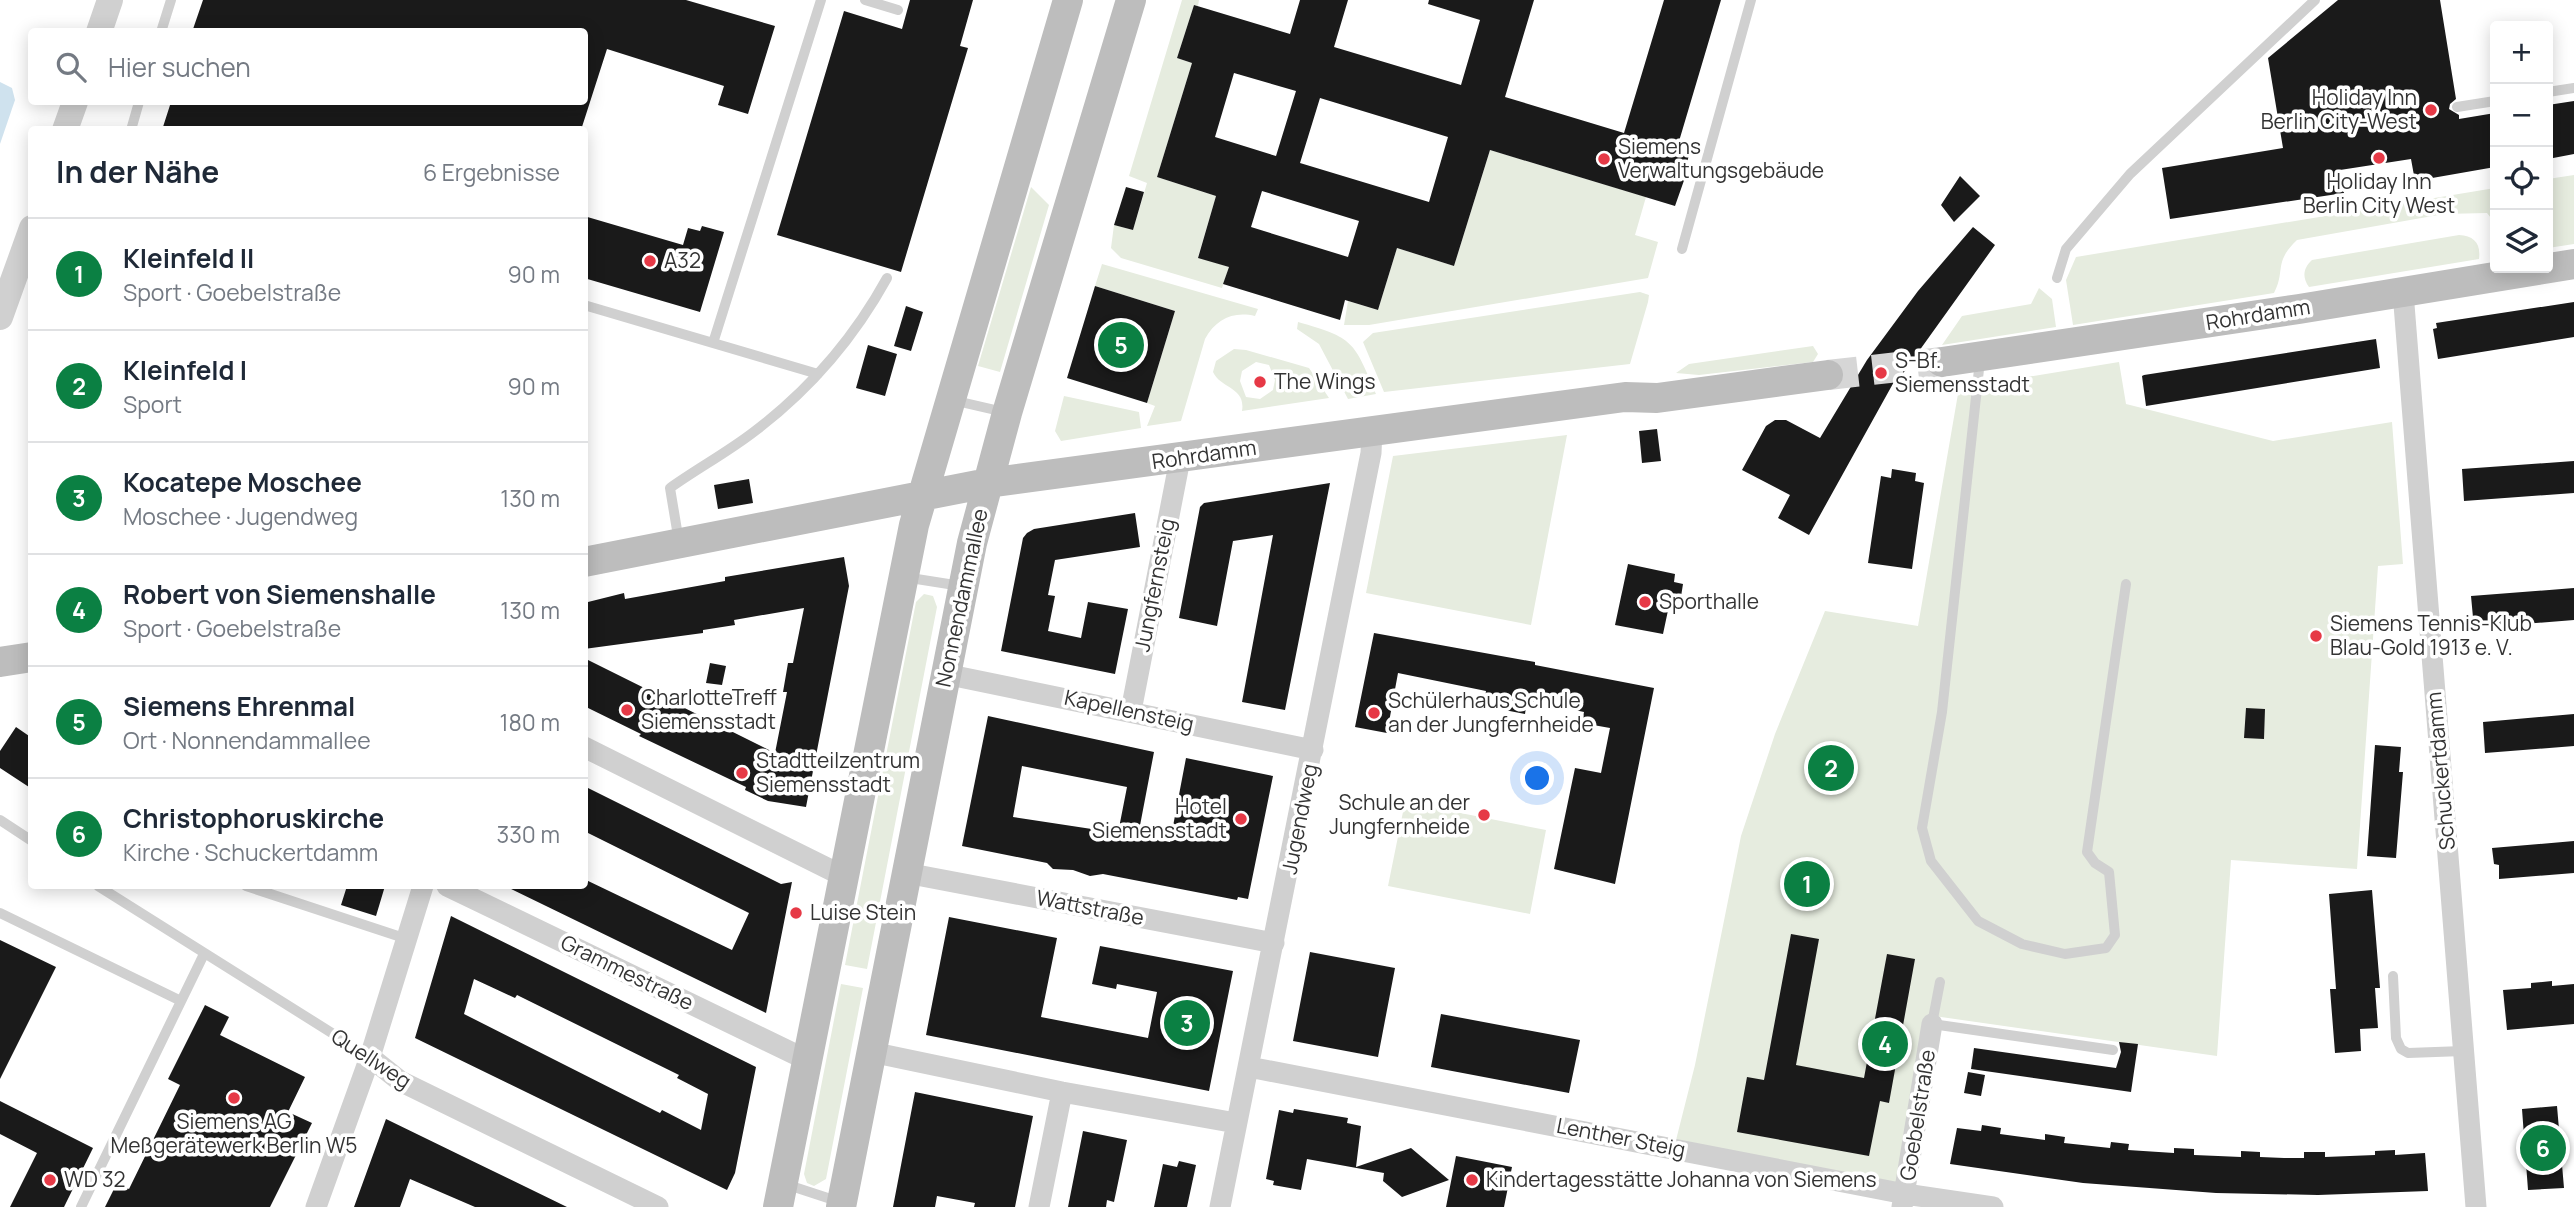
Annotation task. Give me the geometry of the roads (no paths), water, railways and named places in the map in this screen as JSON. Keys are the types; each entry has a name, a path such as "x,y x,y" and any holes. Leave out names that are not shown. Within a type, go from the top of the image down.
{"main road":[{"path":"780,1195 902,577 921,496 1068,0"},
{"name":"Nonnendammallee","path":"841,1205 963,586 1007,413 1131,0"},
{"name":"Rohrdamm","path":"1942,362 2574,264"},
{"name":"Rohrdamm","path":"588,561 988,484 1180,459 1372,429 1625,397 1657,398 1828,375"},
{"path":"0,662 28,658"}],"street":[{"path":"100,28 110,0"},
{"path":"66,126 74,105"},
{"path":"0,317 28,239"},
{"name":"Schuckertdamm","path":"2403,292 2476,1207"},
{"name":"Jugendweg","path":"1220,1207 1313,750 1371,453 1372,429"},
{"name":"Jungfernsteig","path":"1131,711 1180,459"},
{"name":"Kapellensteig","path":"945,674 1313,750"},
{"path":"588,749 843,876"},
{"name":"Wattstraße","path":"906,873 1275,943"},
{"path":"316,1207 369,1057 422,889"},
{"name":"Grammestraße","path":"453,889 807,1060"},
{"name":"Goebelstraße","path":"1904,1200 1932,1024"},
{"path":"871,1052 1062,1092 1236,1123"},
{"name":"Quellweg","path":"369,1057 400,1081 658,1207"},
{"name":"Lenther Steig","path":"1249,1067 1904,1200 1993,1207"},
{"path":"1039,1207 1062,1092"}],"lane":[{"path":"162,28 171,0"},
{"path":"713,343 821,0"},
{"path":"865,0 898,10"},
{"path":"1682,250 1751,0"},
{"path":"2057,278 2066,249 2130,174 2315,0"},
{"path":"2553,91 2574,88"},
{"path":"2458,107 2490,102"},
{"path":"132,126 138,105"},
{"path":"679,545 670,488 754,432 818,374 872,306 887,278"},
{"path":"588,306 818,374"},
{"path":"1980,357 1970,475 1942,712 1922,828 1931,861 1978,921 2022,944 2065,954 2106,948 2115,935 2109,872 2095,863 2087,852 2126,584"},
{"path":"949,399 1007,413"},
{"path":"902,577 963,586"},
{"path":"0,820 28,838"},
{"name":"Quellweg","path":"103,889 369,1057"},
{"path":"255,889 407,939"},
{"path":"0,912 181,1001"},
{"path":"81,1207 204,954"},
{"path":"2393,976 2396,1038 2401,1049 2408,1053 2463,1051"},
{"path":"1940,982 1932,1024 2113,1050"},
{"path":"780,1195 841,1205"}],"water":[{"path":"0,82 12,88 15,100 0,144"}],"tunnel":[{"path":"1828,375 1942,362"}],"place":[{"name":"Holiday Inn Berlin City-West","path":"2431,110"},
{"name":"Holiday Inn Berlin City West","path":"2379,158"},
{"name":"Siemens Verwaltungsgebäude","path":"1604,159"},
{"name":"A32","path":"650,261"},
{"name":"Siemens Ehrenmal","path":"1121,345"},
{"name":"S-Bf. Siemensstadt","path":"1881,373"},
{"name":"The Wings","path":"1260,382"},
{"name":"Sporthalle","path":"1645,602"},
{"name":"Siemens Tennis-Klub Blau-Gold 1913 e. V.","path":"2316,636"},
{"name":"CharlotteTreff Siemensstadt","path":"627,710"},
{"name":"Schülerhaus Schule an der Jungfernheide","path":"1374,713"},
{"name":"Kleinfeld I","path":"1831,768"},
{"name":"Stadtteilzentrum Siemensstadt","path":"742,773"},
{"name":"Schule an der Jungfernheide","path":"1484,815"},
{"name":"Hotel Siemensstadt","path":"1241,819"},
{"name":"Kleinfeld II","path":"1807,884"},
{"name":"Luise Stein","path":"796,913"},
{"name":"Kocatepe Moschee","path":"1187,1023"},
{"name":"Robert von Siemenshalle","path":"1885,1044"},
{"name":"Siemens AG Meßgerätewerk Berlin W5","path":"234,1098"},
{"name":"Christophoruskirche","path":"2543,1148"},
{"name":"WD 32","path":"50,1180"},
{"name":"Kindertagesstätte Johanna von Siemens","path":"1472,1180"}]}
